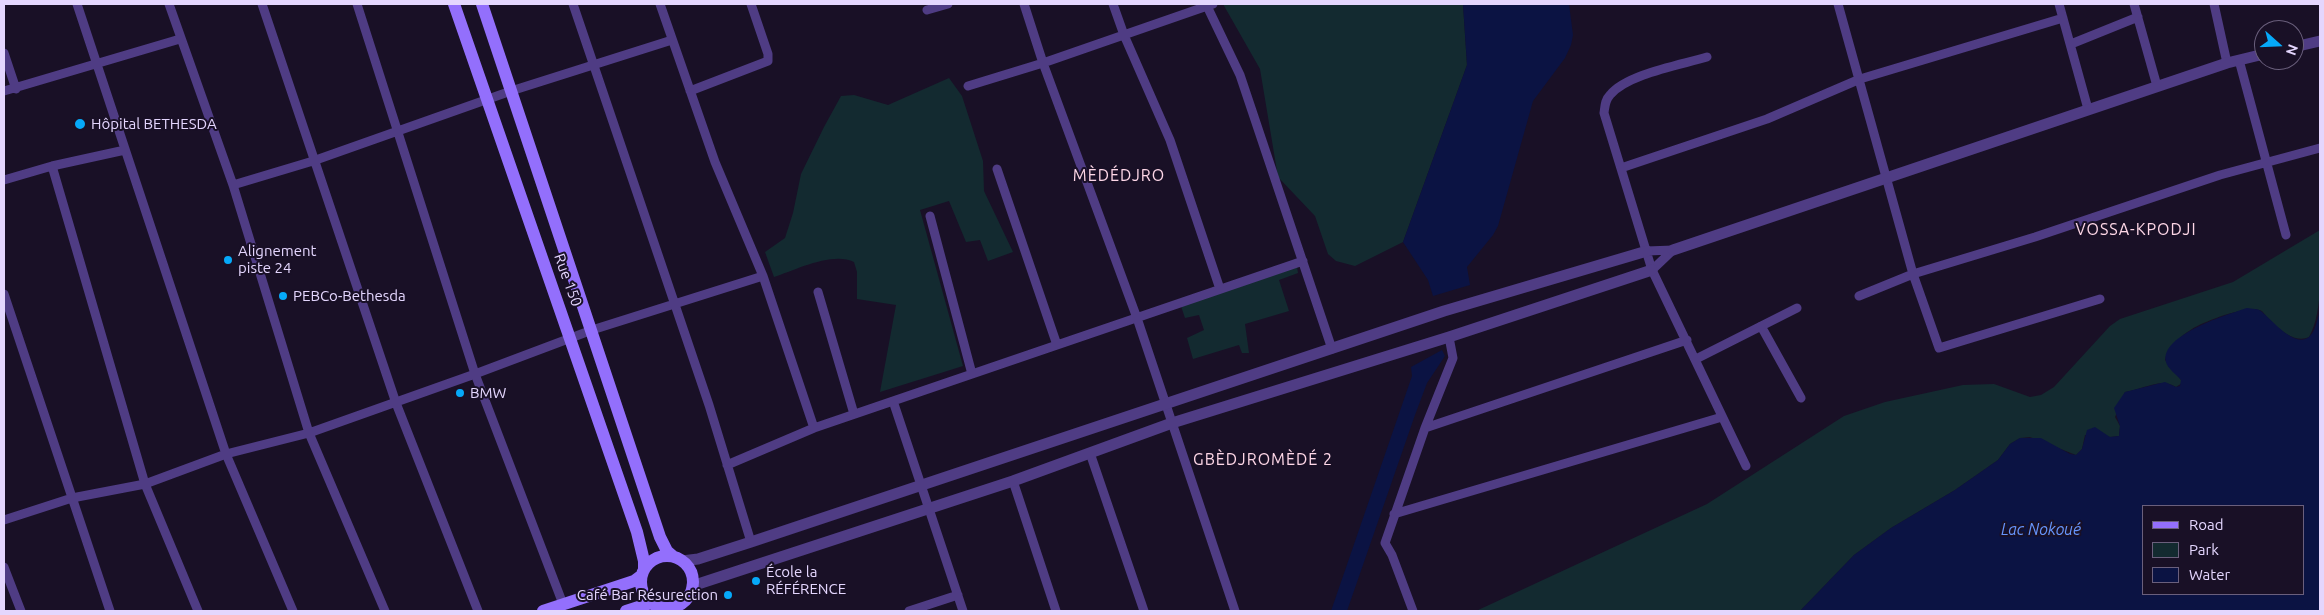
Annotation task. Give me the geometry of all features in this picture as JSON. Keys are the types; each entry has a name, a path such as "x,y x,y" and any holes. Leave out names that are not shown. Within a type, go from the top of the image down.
{"main road":[{"name":"Rue 150","path":"454,4 641,544 643,572"},
{"name":"Rue 150","path":"482,4 660,537 667,551 678,559"},
{"path":"543,611 634,581 643,572 648,563 660,556 678,559 691,572 689,611"},
{"path":"643,572 642,590 655,606"},
{"path":"626,611 655,606 673,607 682,603 690,591"}],"street":[{"path":"77,4 226,454 293,611"},
{"path":"169,4 233,185 309,433 384,611"},
{"path":"262,4 313,161 396,403 478,611"},
{"path":"357,4 399,130 475,374 564,604"},
{"path":"572,4 675,305 751,542"},
{"path":"660,4 715,162 763,276 814,428"},
{"path":"690,91 768,61 768,54 751,4"},
{"path":"927,10 948,4"},
{"path":"1024,4 1043,63 1137,318 1235,611"},
{"path":"1113,4 1124,35 1170,140 1220,289"},
{"path":"1838,4 1913,274 1939,348 2100,299"},
{"path":"2059,4 2088,109"},
{"path":"2134,4 2157,86"},
{"path":"2214,4 2266,162 2286,235"},
{"path":"968,86 1043,63 1209,5 1240,75 1332,349"},
{"path":"2071,44 2138,17"},
{"path":"1621,168 1767,119 1860,79 2063,18"},
{"path":"4,92 180,39"},
{"path":"233,185 313,161 511,90 594,66 672,40"},
{"path":"2304,45 2320,41"},
{"path":"4,53 16,89"},
{"path":"678,559 698,559 751,542 1444,311 1647,251 1673,250 2088,109 2233,61 2254,56"},
{"path":"1707,57 1634,79 1617,88 1609,96 1604,113 1652,270 1746,466"},
{"path":"1859,296 1913,274 2035,237 2220,174 2320,148"},
{"path":"4,180 52,166 125,150"},
{"path":"52,166 146,484 198,611"},
{"path":"997,169 1057,345"},
{"path":"930,216 972,374"},
{"path":"690,591 929,507 1013,481 1172,424 1449,337 1652,270 1673,250"},
{"path":"727,465 814,428 1303,261"},
{"path":"4,520 72,498 146,484 226,454 309,433 396,403 592,330 763,276"},
{"path":"818,292 854,414"},
{"path":"4,294 110,611"},
{"path":"1696,359 1797,308"},
{"path":"1761,326 1801,398"},
{"path":"1413,611 1392,555 1385,543 1425,428 1453,358 1449,337"},
{"path":"1425,428 1687,340"},
{"path":"893,401 963,611"},
{"path":"1394,514 1722,417"},
{"path":"1090,453 1144,611"},
{"path":"1013,481 1056,611"},
{"path":"4,567 21,611"},
{"path":"909,611 958,595"}],"green space":[{"path":"1223,4 1463,4 1467,65 1403,242 1355,266 1336,261 1328,254 1315,216 1278,177 1260,69"},
{"path":"949,78 962,96 983,161 984,191 1013,252 988,261 980,240 966,242 949,201 920,210 963,366 880,392 896,305 857,299 857,272 854,262 845,259 825,260 774,277 765,252 785,238 793,213 801,174 841,96 854,95 888,105"},
{"path":"2320,230 2319,300 2314,326 2309,337 2303,339 2286,334 2262,311 2256,309 2227,314 2198,326 2176,342 2165,360 2182,383 2176,387 2164,383 2125,392 2115,417 2120,426 2119,436 2085,435 2082,449 2076,455 2030,437 2020,438 2010,444 1998,460 1955,490 1891,528 1854,555 1800,611 1476,611 1707,504 1844,416 1885,402 1963,385 1994,384 2030,397 2041,395 2054,387 2110,326 2120,319 2233,282"},
{"path":"1297,267 1298,273 1279,280 1289,311 1245,324 1249,353 1242,353 1239,345 1193,359 1187,338 1204,330 1199,315 1185,318 1181,306"}],"water":[{"path":"1463,4 1569,4 1573,35 1565,58 1533,101 1498,226 1467,267 1470,285 1433,296 1428,280 1403,242 1467,65"},
{"name":"Lac Nokoué","path":"2247,308 2259,310 2291,337 2304,339 2314,331 2320,311 2320,611 1800,611 1854,555 1891,528 1955,490 1998,460 2010,444 2020,438 2041,438 2070,454 2076,455 2082,449 2087,430 2095,427 2110,437 2119,436 2120,426 2114,408 2125,392 2165,382 2176,387 2180,386 2181,380 2166,362 2167,352 2173,343 2184,335 2212,321"},
{"path":"1442,350 1445,356 1427,383 1347,611 1331,611 1412,376 1411,367"}],"place":[{"name":"Hôpital BETHESDA","path":"80,124"},
{"name":"Alignement piste 24","path":"228,260"},
{"name":"PEBCo-Bethesda","path":"283,296"},
{"name":"BMW","path":"460,393"},
{"name":"École la RÉFÉRENCE","path":"756,581"},
{"name":"Café Bar Résurection","path":"728,595"}],"district":[{"name":"MÈDÉDJRO","path":"1119,176"},
{"name":"VOSSA-KPODJI","path":"2136,230"},
{"name":"GBÈDJROMÈDÉ 2","path":"1263,460"}]}
